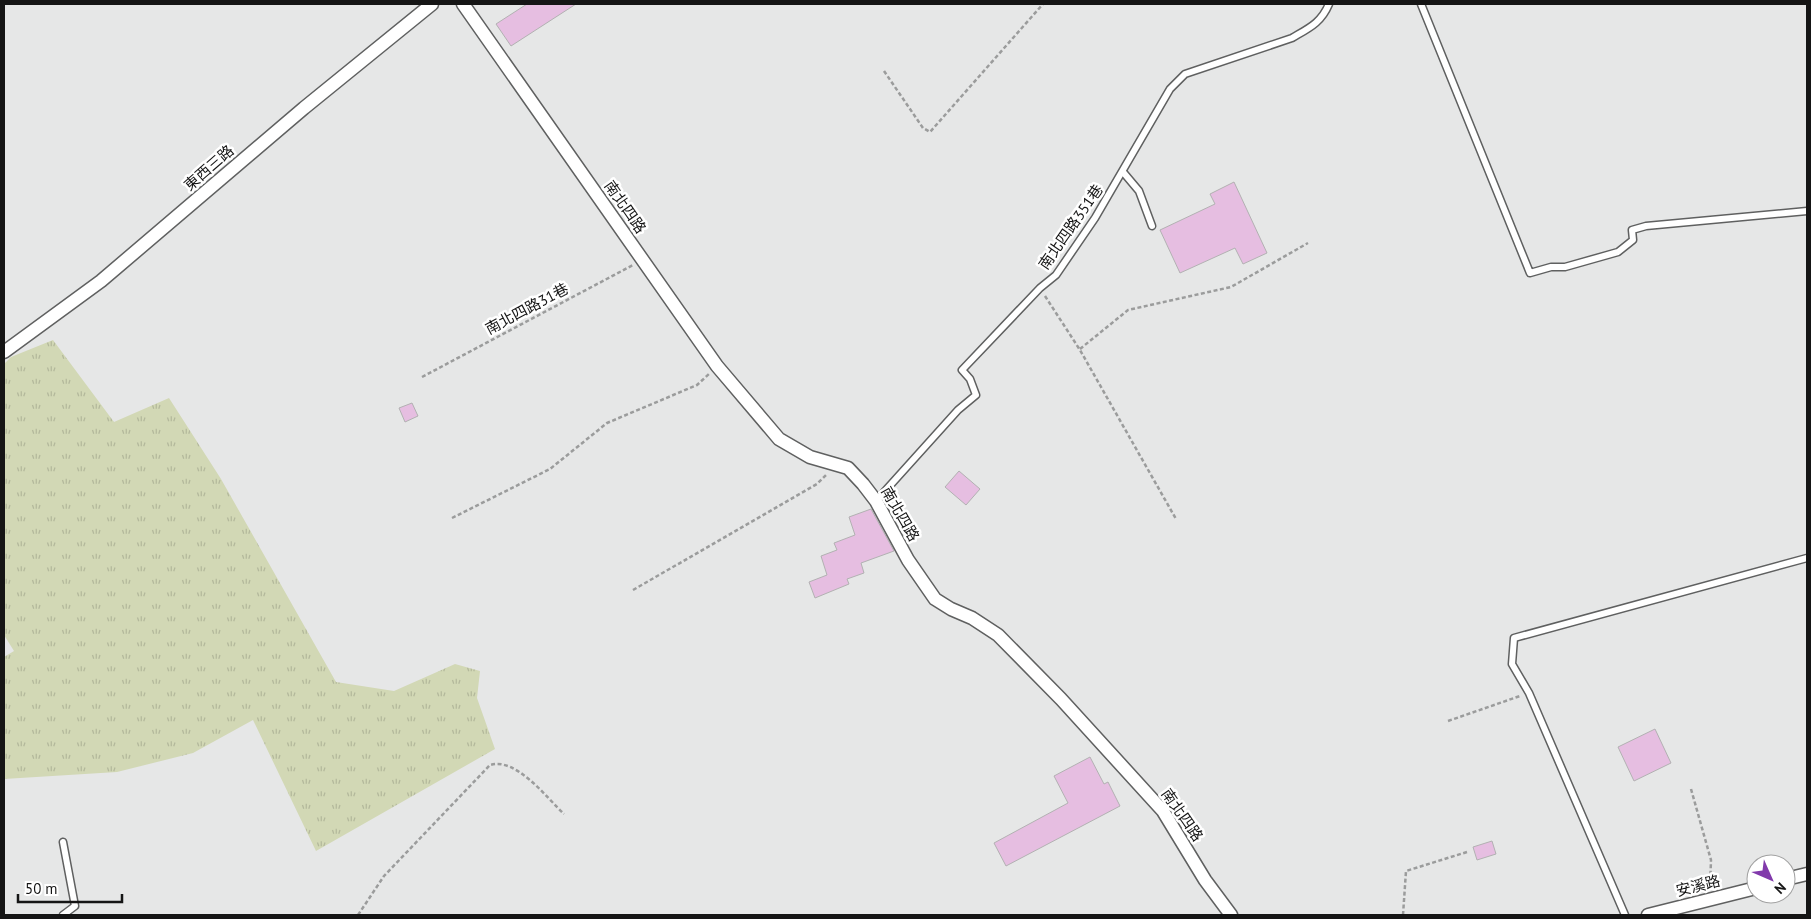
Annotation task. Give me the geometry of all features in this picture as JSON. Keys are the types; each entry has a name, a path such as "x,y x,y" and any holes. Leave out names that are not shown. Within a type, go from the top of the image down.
{"street":[{"name":"東西三路","path":"4,352 101,281 304,108 432,4"},
{"name":"南北四路","path":"462,4 717,366 779,439 810,457 848,468 876,501 908,560 935,599 951,609 972,618 998,635 1061,699 1163,811 1205,880 1231,915"},
{"name":"安溪路","path":"1648,915 1746,891"}],"lane":[{"name":"南北四路351巷","path":"876,501 958,410 976,395 970,378 962,370 1040,288 1056,275 1095,218 1170,89 1185,74 1292,38 1307,30 1324,16 1329,4"},
{"path":"1421,4 1530,273 1565,267 1618,252 1633,240 1632,230 1646,226 1807,211"},
{"path":"1123,172 1139,191 1152,226"},
{"path":"1625,915 1529,693 1512,664 1514,638 1807,558"},
{"path":"63,842 75,906 63,915"}],"path":[{"path":"884,71 923,128 930,132 1043,4"},
{"path":"1080,350 1128,310 1231,286 1308,244"},
{"name":"南北四路31巷","path":"422,377 642,260"},
{"path":"1040,288 1080,350 1176,519"},
{"path":"452,518 550,469 607,423 696,386 717,366"},
{"path":"633,590 817,484 835,464"},
{"path":"1448,721 1529,693"},
{"path":"358,915 384,876 490,765 498,762 519,770 564,814"},
{"path":"1691,790 1711,860 1710,900"},
{"path":"1403,915 1406,872 1467,852"}],"green space":[{"path":"53,340 114,422 169,398 221,479 336,682 394,691 455,664 480,671 477,698 495,749 316,851 253,720 193,753 117,772 4,779 4,657 14,651 4,635 4,364 11,357"}],"building":[{"path":"527,4 576,4 511,46 496,24"},
{"path":"1234,182 1267,253 1243,264 1235,248 1180,273 1160,230 1215,204 1210,194"},
{"path":"412,403 418,416 405,422 399,408"},
{"path":"959,471 980,489 966,505 945,487"},
{"path":"871,509 894,551 861,563 864,573 847,579 849,584 815,598 809,582 827,575 821,556 837,550 834,543 855,535 849,517"},
{"path":"1655,729 1671,763 1634,781 1618,747"},
{"path":"1090,757 1104,784 1108,782 1120,806 1006,866 994,843 1068,803 1054,776"},
{"path":"1492,841 1496,854 1477,860 1473,847"}]}
